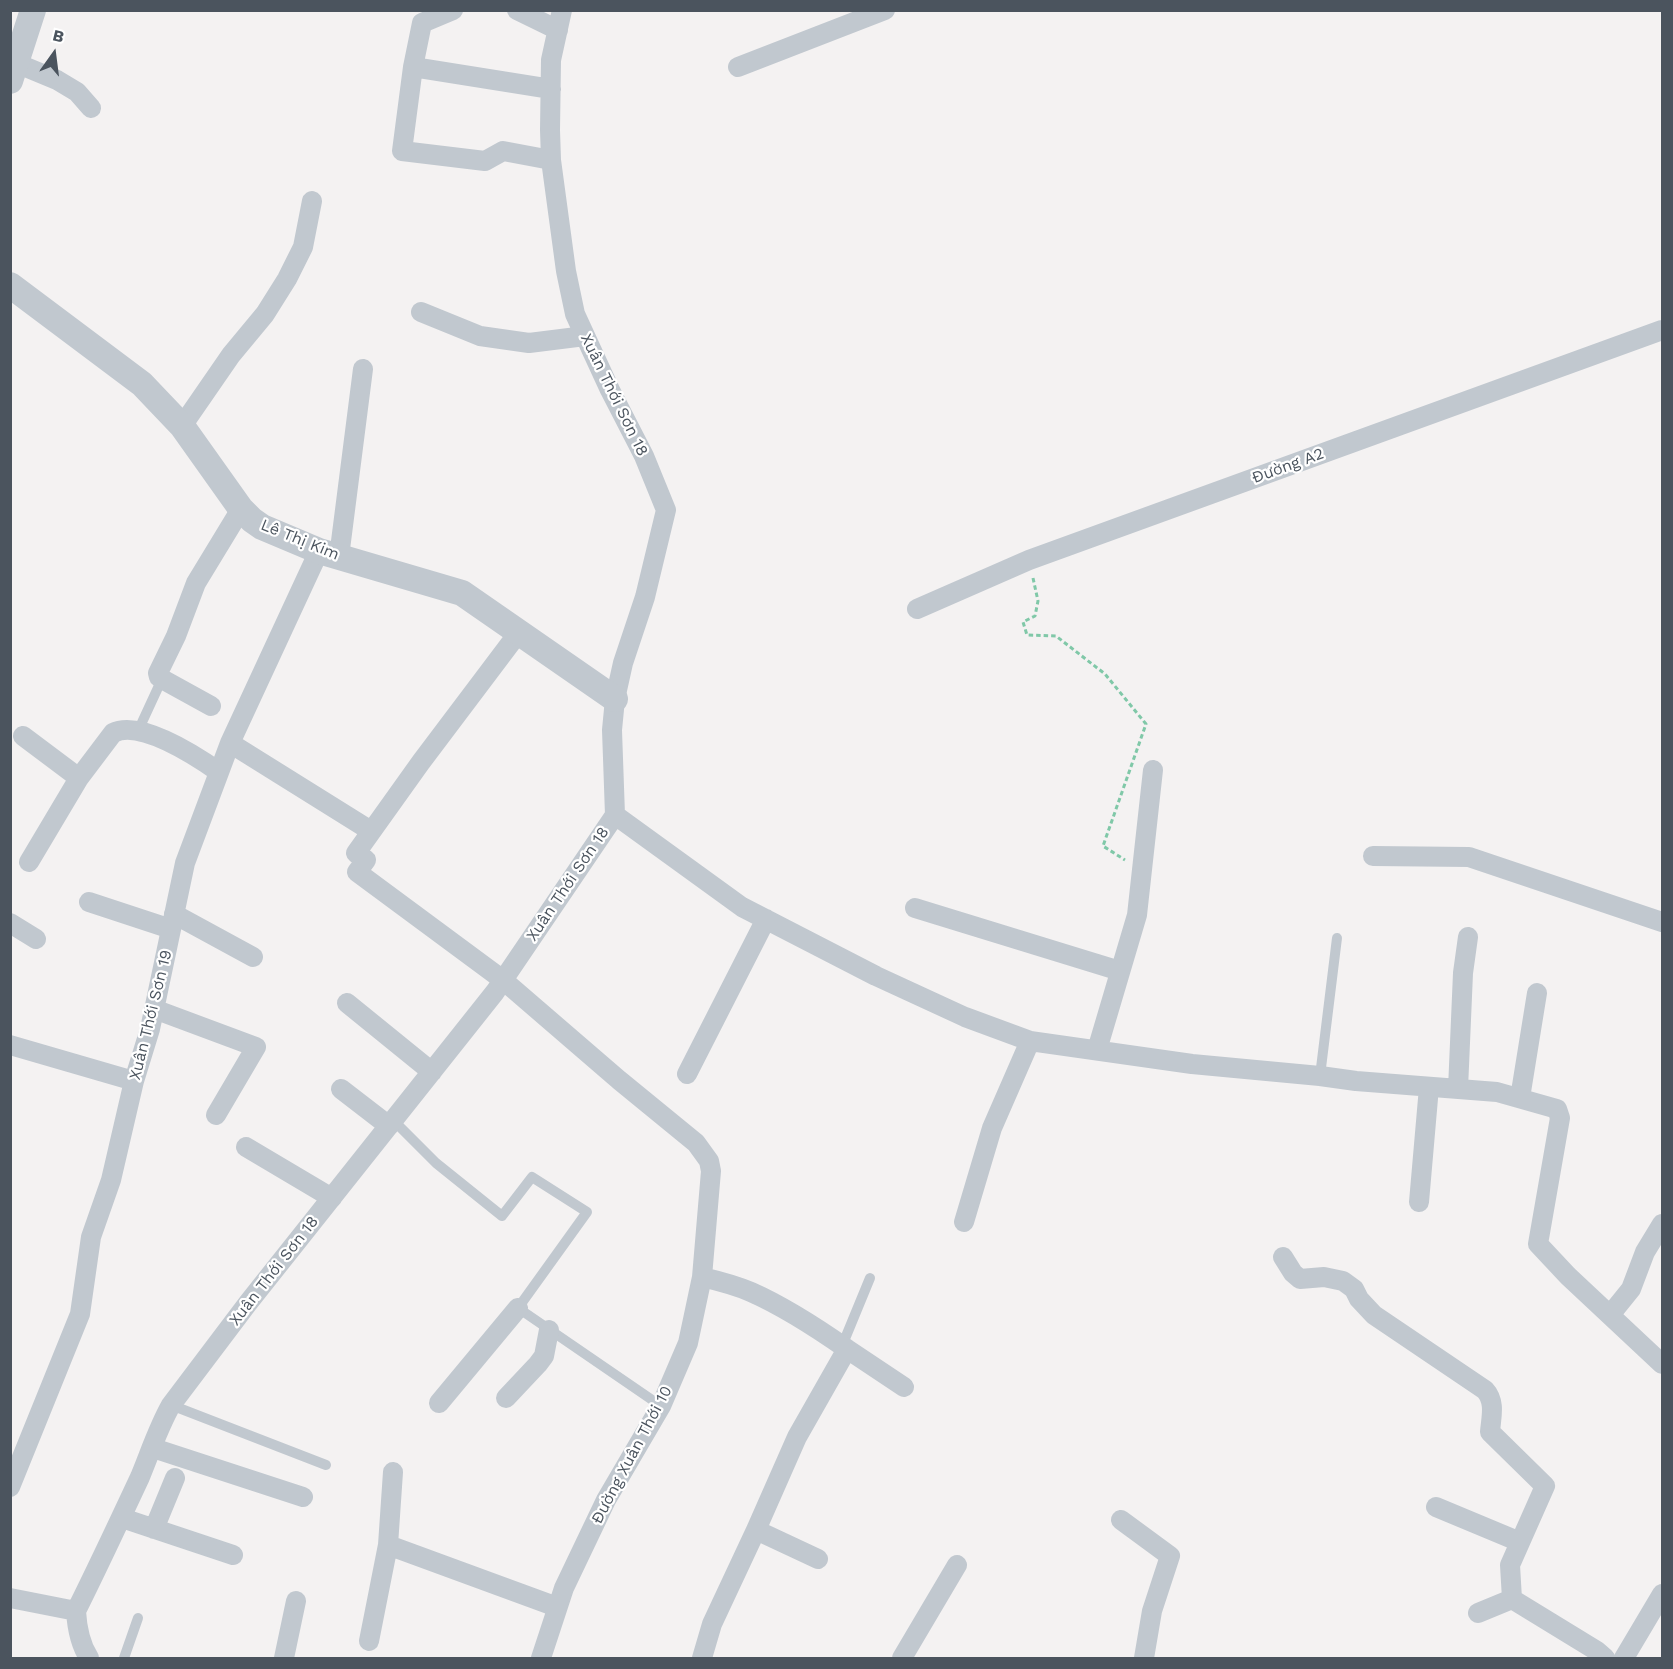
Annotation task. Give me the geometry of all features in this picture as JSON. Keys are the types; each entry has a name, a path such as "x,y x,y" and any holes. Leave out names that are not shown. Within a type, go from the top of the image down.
{"street":[{"path":"33,10 13,72 57,80 77,92 91,108"},
{"path":"453,10 422,23 413,67 402,151 485,161 503,151 551,160"},
{"path":"517,10 558,30"},
{"name":"Xuân Thới Sơn 18","path":"76,1611 122,1518 171,1405 248,1303 503,980 615,815 612,730 615,699 623,663 645,597 666,510 644,456 575,314 566,271 551,160 551,60 562,10"},
{"path":"738,68 885,10"},
{"path":"413,67 551,89"},
{"path":"183,426 231,355 265,314 287,279 303,247 312,201"},
{"name":"Lê Thị Kim","path":"10,285 142,384 183,426 241,508 262,527 329,554 462,593 615,699"},
{"path":"421,312 480,336 529,343 585,336"},
{"name":"Đường A2","path":"917,609 1029,560 1662,330"},
{"name":"Xuân Thới Sơn 19","path":"10,1487 81,1314 91,1237 111,1180 134,1081 150,1029 185,863 230,742 329,554 363,369"},
{"path":"211,706 162,679 158,673 176,636 196,583 241,508"},
{"path":"230,742 371,831 519,632"},
{"path":"29,862 79,778 113,734 121,729 138,731 174,745 219,772"},
{"path":"23,736 79,778"},
{"path":"1097,1050 1137,915 1153,770"},
{"path":"615,815 742,907 876,976 965,1017 1030,1041 1192,1064 1356,1081 1497,1092 1557,1109 1560,1118 1538,1244 1568,1276 1660,1362"},
{"name":"Đường Xuân Thới 10","path":"371,831 356,852 366,860 357,872 503,980 696,1143 709,1161 711,1181 702,1277 688,1343 661,1406 606,1500 564,1588 541,1659"},
{"path":"1373,856 1468,857 1662,921"},
{"path":"89,902 173,922 253,957"},
{"path":"915,908 1120,971"},
{"path":"687,1074 766,919"},
{"path":"10,923 36,939"},
{"path":"1458,1089 1463,973 1467,937"},
{"path":"1520,1098 1537,993"},
{"path":"347,1003 432,1072"},
{"path":"154,1009 256,1047 216,1114"},
{"path":"964,1222 992,1128 1030,1041"},
{"path":"13,1051 134,1081"},
{"path":"1419,1202 1429,1087"},
{"path":"341,1089 391,1124"},
{"path":"246,1147 332,1198"},
{"path":"1610,1315 1631,1289 1645,1252 1662,1224"},
{"path":"1283,1257 1293,1273 1300,1279 1324,1277 1343,1281 1354,1289 1359,1299 1374,1315 1491,1396 1490,1432 1545,1486 1510,1565 1512,1599"},
{"path":"702,1277 752,1292 806,1321 904,1387"},
{"path":"439,1403 518,1308"},
{"path":"506,1398 544,1356 549,1330"},
{"path":"702,1659 712,1624 797,1437 844,1347"},
{"path":"153,1448 303,1497"},
{"path":"369,1641 388,1545 393,1472"},
{"path":"154,1529 175,1478"},
{"path":"1436,1507 1520,1542"},
{"path":"122,1518 233,1555"},
{"path":"1120,1520 1170,1556 1152,1611 1144,1659"},
{"path":"756,1530 818,1559"},
{"path":"388,1545 557,1607"},
{"path":"902,1659 957,1565"},
{"path":"1624,1659 1662,1594"},
{"path":"10,1598 76,1611 80,1637 89,1659"},
{"path":"1478,1613 1512,1599"},
{"path":"1512,1599 1597,1651 1605,1659"},
{"path":"284,1659 296,1601"}],"lane":[{"path":"138,731 162,679"},
{"path":"1320,1076 1337,938"},
{"path":"391,1124 502,1216 532,1177 587,1212 518,1308 661,1406"},
{"path":"844,1347 870,1278"},
{"path":"171,1405 326,1465"},
{"path":"124,1659 138,1618"}],"path":[{"path":"1029,560 1038,601 1035,616 1023,622 1027,635 1056,636 1105,674 1146,724 1103,846 1142,870"}]}
